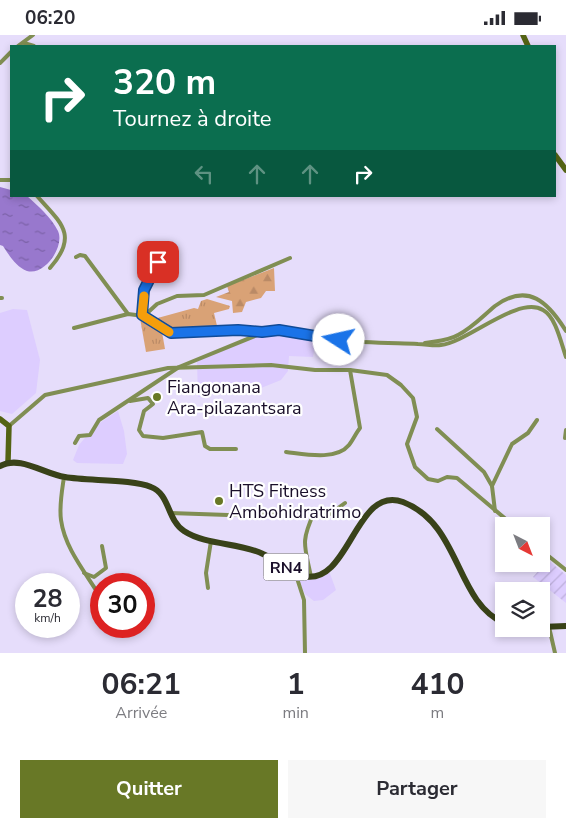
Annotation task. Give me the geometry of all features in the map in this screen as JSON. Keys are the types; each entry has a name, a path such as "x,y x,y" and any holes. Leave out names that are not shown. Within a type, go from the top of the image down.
{"main road":[{"name":"RN4","path":"6,463 64,477 151,487 164,498 177,525 185,531 212,541 262,553 295,572 311,577 324,573 334,565 357,527 375,507 390,499 395,499 414,507 431,520 454,555 476,599 486,612 495,618"},
{"path":"550,627 566,625"}],"street":[{"path":"20,45 33,35"},
{"path":"24,43 31,45"},
{"path":"0,63 10,53"},
{"path":"556,156 566,170"},
{"path":"38,197 64,231 65,249 50,268"},
{"path":"76,257 80,255 85,256 128,314"},
{"path":"143,316 157,304 177,296 204,295 290,258"},
{"path":"143,316 144,290 159,259"},
{"path":"420,344 458,335 496,305 518,295 530,295 541,300 566,331"},
{"path":"74,328 128,314 143,316 171,333 238,330 262,332 279,330 339,340 441,345 462,339 480,327 521,308 531,307 543,310 550,319 566,357"},
{"path":"76,443 79,436 90,435 99,420 179,367 262,332"},
{"path":"9,426 45,395 56,391 179,367 271,365 350,370 387,375 401,385 413,398 417,417 407,443 415,467 428,479 438,481 447,477 456,478 503,517"},
{"path":"286,452 312,455 333,453 348,447 360,428 350,370"},
{"path":"128,401 148,398 152,401 152,406 144,411 139,430 142,436 163,438 202,432 205,446 210,449 236,449"},
{"path":"0,419 9,426 10,452 6,463"},
{"path":"492,486 512,444 528,433 537,420"},
{"path":"437,429 484,472 492,486 495,511"},
{"path":"564,438 566,430"},
{"path":"64,477 61,520 70,548 90,582"},
{"path":"311,577 303,538 311,519 314,513 323,511 330,514 345,503"},
{"path":"170,513 228,515 278,513"},
{"path":"208,588 206,573 212,541"},
{"path":"84,573 94,577 106,568 102,546"},
{"path":"550,557 566,570"},
{"path":"295,572 304,600 305,653"},
{"path":"550,632 554,653"}],"shaded area":[{"path":"13,309 27,310 40,360 36,393 12,414 0,411 0,313"},
{"path":"279,332 316,337 313,357 289,356 288,371 281,380 261,388 198,397 197,361 259,336"},
{"path":"118,411 124,431 127,454 123,464 77,463 73,460 79,445 95,426"},
{"path":"550,562 566,575 566,603 550,590 550,582 539,582 533,577 537,573 550,573"},
{"path":"329,571 336,590 323,600 314,601 305,594 297,577 308,579"}],"green space":[{"path":"274,268 275,291 266,291 261,298 246,302 242,312 233,313 232,301 216,297 229,292 227,286"},
{"path":"207,299 230,306 229,309 214,313 218,330 193,332 177,330 169,328 154,319 194,308 198,309 201,301"},
{"path":"140,318 145,319 162,332 165,349 146,352"}],"water":[{"path":"0,187 10,190 10,197 28,197 48,216 58,231 59,244 52,259 40,269 34,271 27,271 19,267 3,246 0,245"}],"slow traffic":[{"path":"144,296 142,315 169,332"}],"place":[{"name":"Fiangonana Ara-pilazantsara","path":"157,397"},
{"name":"HTS Fitness Ambohidratrimo","path":"219,501"}],"route":[{"path":"158,262 144,290 142,315 171,333 187,334 238,330 262,332 279,330 339,340"}]}
